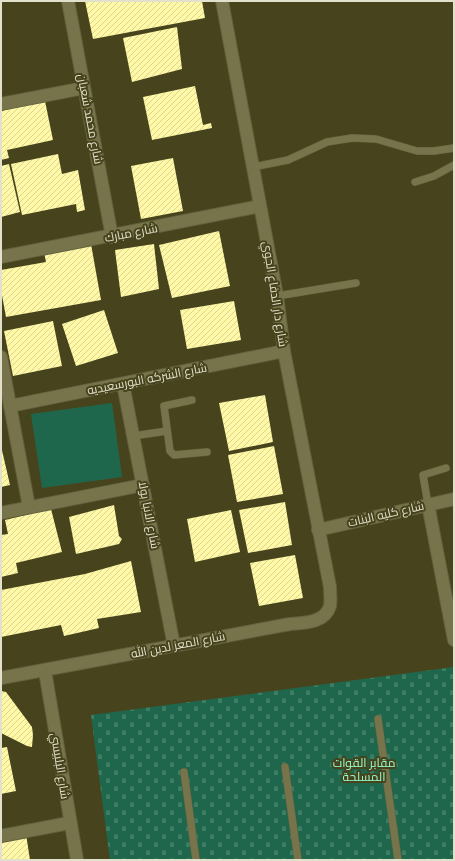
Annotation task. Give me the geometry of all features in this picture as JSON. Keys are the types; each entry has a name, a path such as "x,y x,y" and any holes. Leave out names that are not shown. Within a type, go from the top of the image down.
{"street":[{"name":"شارع محمد شعبان","path":"68,1 112,237"},
{"name":"شارع دار الدفاع الجوي","path":"222,1 277,296 284,352 330,587"},
{"path":"1,104 84,88"},
{"name":"شارع مبارك","path":"1,257 112,237 260,206"},
{"name":"شارع الشركه البورسعيديه","path":"10,406 284,352"},
{"path":"1,357 29,507"},
{"name":"شارع الانبا بولا","path":"123,384 174,646"},
{"path":"1,513 143,485"},
{"name":"شارع كليه البنات","path":"318,530 454,499"},
{"path":"428,504 454,640"},
{"name":"شارع المعز لدين الله","path":"1,678 45,671 290,624 308,623 322,618 330,607 330,587"},
{"name":"شارع البلبيسي","path":"45,671 69,823 77,860"},
{"path":"1,836 69,823"}],"lane":[{"path":"253,167 288,160 328,142 352,138 376,139 408,149 426,152 454,148"},
{"path":"414,182 434,176 454,166"},
{"path":"277,296 356,283"},
{"path":"192,400 164,406 170,451 172,454 207,452"},
{"path":"133,436 167,431"},
{"path":"428,504 423,474 446,468"},
{"path":"378,719 398,860"},
{"path":"285,767 298,860"},
{"path":"184,772 196,860"}],"green space":[{"path":"112,403 122,477 42,488 31,414"},
{"name":"مقابر القوات المسلحة","path":"454,667 454,860 110,860 91,715"}],"building":[{"path":"85,1 202,1 205,18 93,39"},
{"path":"177,27 182,69 132,82 123,38"},
{"path":"195,86 203,125 211,123 212,128 152,140 143,97"},
{"path":"45,101 53,140 7,150 9,158 1,160 1,111"},
{"path":"58,154 62,174 78,170 85,210 77,212 76,204 22,215 11,164"},
{"path":"173,158 183,211 141,219 131,166"},
{"path":"9,164 20,212 1,217 1,166"},
{"path":"219,231 230,286 172,298 159,245"},
{"path":"91,244 101,300 6,317 1,290 1,270 46,262 44,252"},
{"path":"154,244 159,289 121,297 115,250"},
{"path":"234,301 241,340 187,349 180,310"},
{"path":"104,310 118,353 76,366 62,324"},
{"path":"53,321 62,366 13,376 4,331"},
{"path":"265,395 273,442 229,451 219,403"},
{"path":"1,446 10,485 1,487"},
{"path":"274,446 283,494 237,502 228,455"},
{"path":"285,502 292,545 248,553 239,510"},
{"path":"114,505 119,536 122,539 119,544 76,554 69,517"},
{"path":"51,509 62,552 16,563 18,573 1,577 1,535 8,534 5,520"},
{"path":"231,510 240,552 195,562 187,519"},
{"path":"295,555 303,598 259,606 250,563"},
{"path":"131,561 141,612 97,619 99,628 64,636 61,625 1,637 1,590 85,574"},
{"path":"1,691 6,692 32,727 32,747 1,733"},
{"path":"7,747 16,791 1,794 1,748"},
{"path":"26,834 30,860 1,860 1,838"}]}
